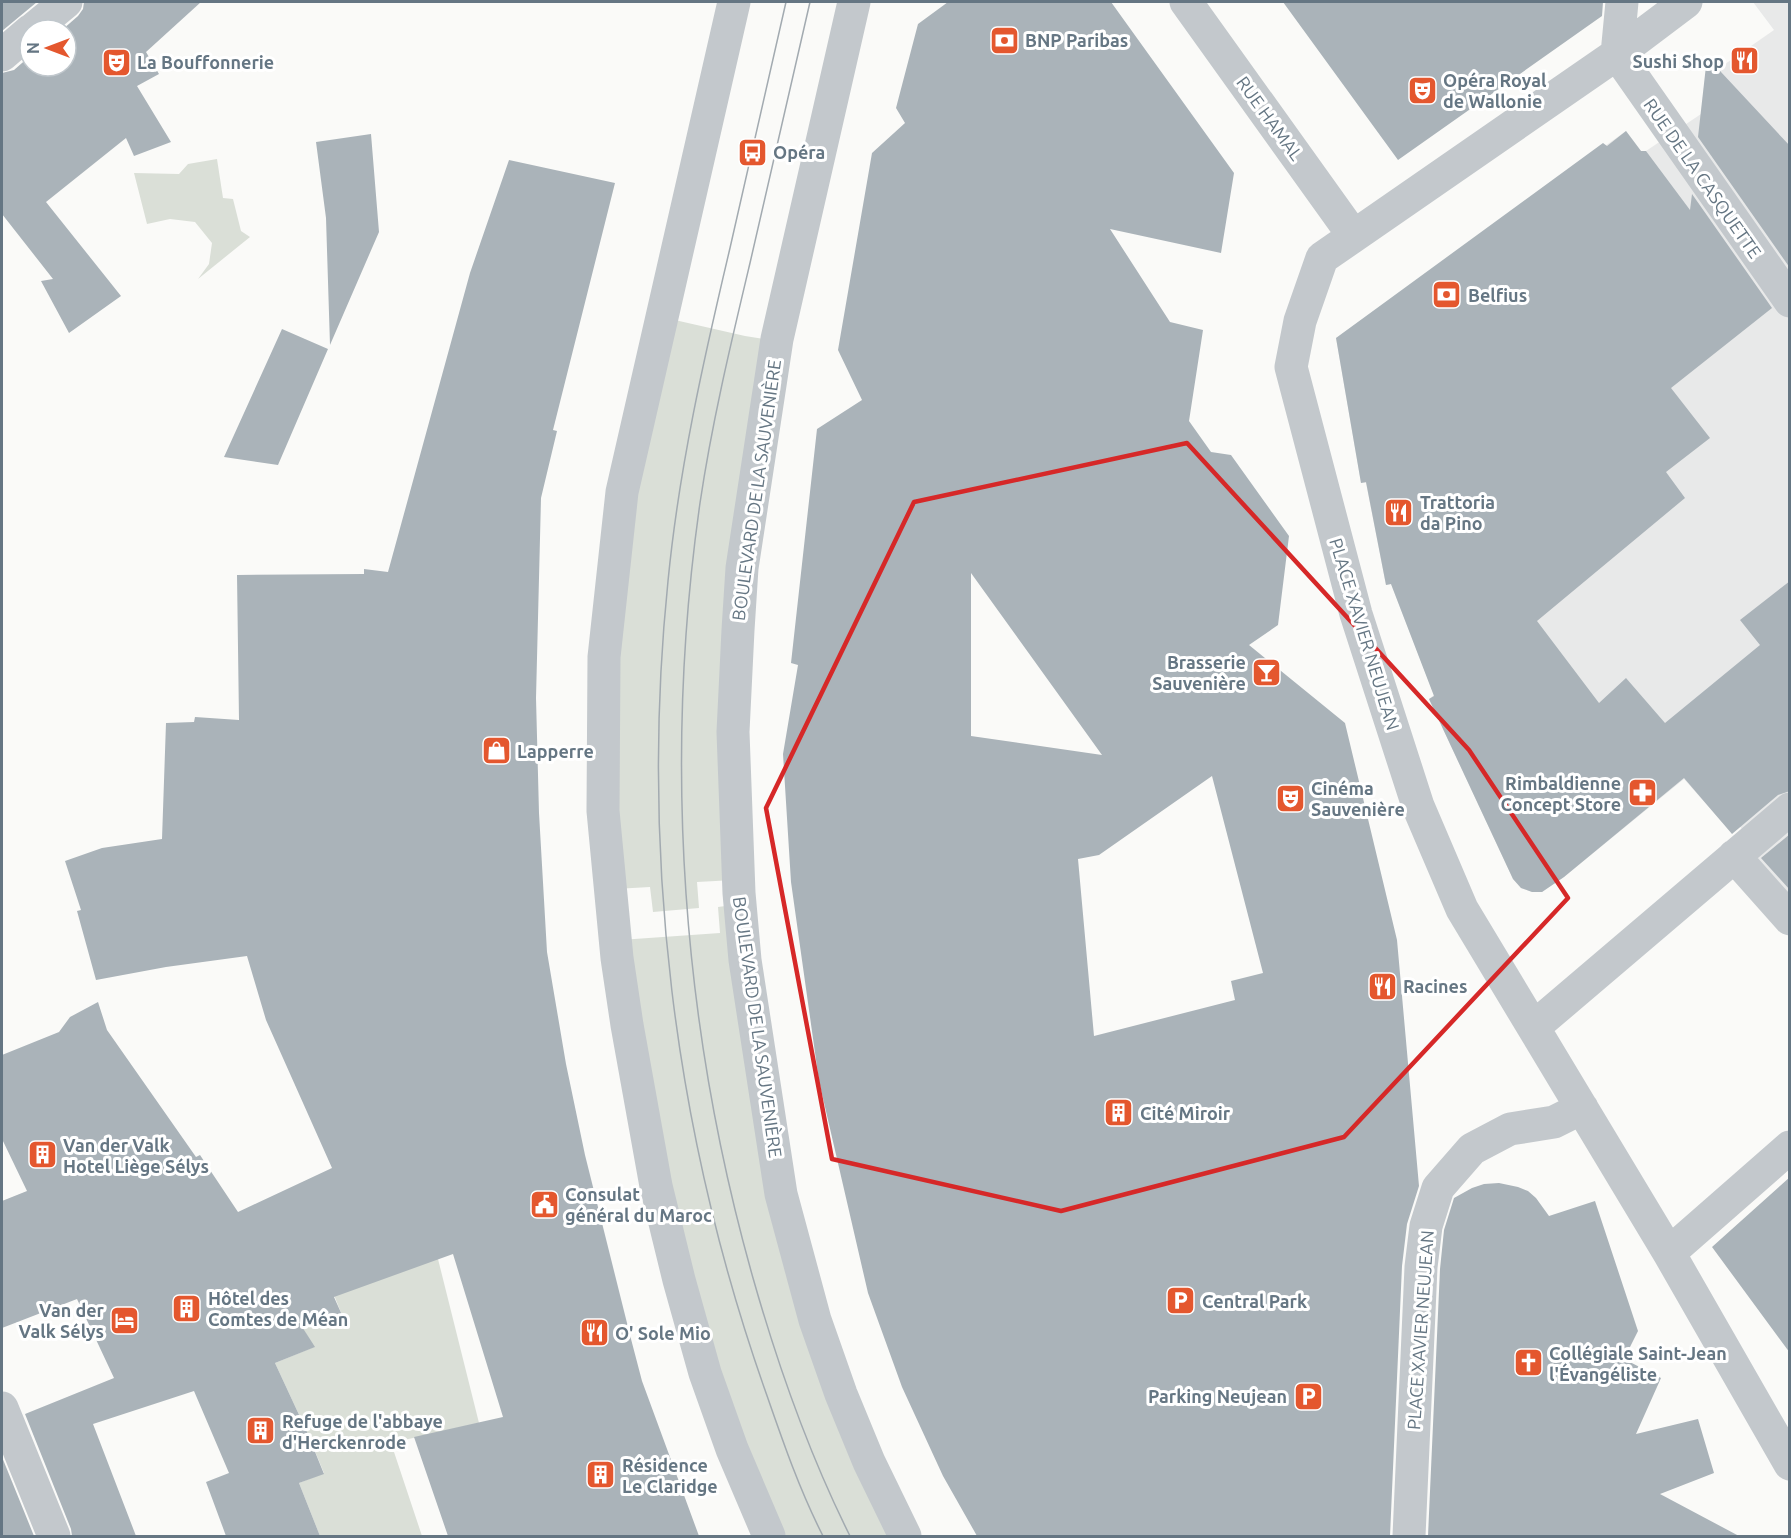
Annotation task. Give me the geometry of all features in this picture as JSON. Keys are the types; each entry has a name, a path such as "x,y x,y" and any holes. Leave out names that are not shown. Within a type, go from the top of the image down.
{"street":[{"path":"47,18 66,2"},
{"path":"734,2 622,492 604,657 603,811 618,969 656,1186 705,1373 732,1449 770,1536"},
{"name":"BOULEVARD DE LA SAUVENIÈRE","path":"854,2 777,339 742,568 734,755 739,893 745,960 781,1194 816,1320 841,1394 869,1462 905,1536"},
{"name":"RUE HAMAL","path":"1186,2 1353,235"},
{"path":"1617,54 1622,2"},
{"name":"PLACE XAVIER NEUJEAN","path":"1686,2 1617,54 1322,258 1300,321 1291,367 1356,614 1419,806 1462,909 1669,1253 1790,1464"},
{"path":"2,55 18,42"},
{"name":"RUE DE LA CASQUETTE","path":"1617,54 1790,301"},
{"path":"1534,1027 1790,809"},
{"path":"1731,858 1790,919"},
{"name":"PLACE XAVIER NEUJEAN","path":"1409,1536 1421,1267 1426,1226 1438,1188 1472,1149 1510,1129 1554,1122 1582,1108"},
{"path":"1669,1253 1790,1147"},
{"path":"2,1408 54,1536"}],"highlighted area":[{"path":"1187,443 1469,750 1568,898 1344,1137 1061,1211 832,1159 766,808 914,502"}],"shaded area":[{"path":"1753,2 1789,2 1789,899 1759,864 1751,841 1731,815 1722,822 1684,779 1564,877 1542,892 1532,892 1521,888 1513,879 1429,699 1434,695 1391,584 1386,585 1366,483 1361,483 1336,338 1626,131 1641,151 1646,151 1701,114 1705,78 1774,30"},
{"path":"217,159 223,198 233,199 241,231 250,237 198,279 209,264 212,243 195,222 170,219 147,224 134,173 179,174 188,164"},
{"path":"666,318 771,340 734,880 697,882 699,908 653,912 650,887 615,889 610,658"},
{"path":"733,905 758,1099 899,1536 774,1536 710,1371 620,940 720,933 718,907"},
{"path":"438,1259 479,1423 391,1443 422,1536 320,1536 299,1483 324,1473 275,1363 314,1347 299,1322 342,1315 322,1265"}],"building":[{"path":"2,2 37,2 2,31"},
{"path":"84,2 201,2 146,52 159,74 137,86 171,142 134,156 126,138 46,202 121,296 69,333 41,281 53,279 2,214 2,73 18,66 18,78 78,78 78,18 76,18 83,9"},
{"path":"948,2 1111,2 1234,173 1221,253 1110,229 1170,322 1203,330 1189,421 1211,452 1231,455 1289,536 1278,625 1249,645 1345,723 1397,940 1419,1186 1407,1224 1402,1266 1390,1536 977,1536 943,1476 902,1387 868,1293 819,1081 791,882 783,754 798,665 791,663 817,429 862,400 838,350 872,153 905,123 896,108 918,24","holes":["971,573 1102,755 971,736","1212,776 1263,973 1231,981 1235,1000 1094,1036 1078,859 1099,855"]},
{"name":"Opéra Royal de Wallonie","path":"1283,2 1603,2 1602,16 1398,160"},
{"path":"1707,57 1790,146 1790,268 1698,137"},
{"path":"1626,131 1641,151 1646,151 1690,210 1692,194 1772,308 1671,388 1710,438 1666,472 1685,498 1537,621 1599,703 1626,678 1665,723 1760,645 1740,620 1790,581 1790,791 1778,795 1732,834 1684,778 1564,877 1542,892 1532,892 1521,888 1513,879 1429,699 1434,696 1391,584 1386,585 1366,482 1361,483 1336,338 1603,143 1607,146"},
{"path":"371,134 379,232 330,345 326,218 316,142"},
{"path":"509,160 615,183 553,430 557,431 541,498 536,698 539,813 547,952 566,1064 585,1155 631,1339 642,1381 699,1536 448,1536 414,1437 503,1417 453,1254 334,1297 342,1315 299,1322 315,1347 275,1363 324,1474 299,1483 320,1536 226,1536 206,1482 229,1473 194,1391 93,1424 136,1536 72,1536 25,1414 114,1378 77,1299 2,1328 2,1201 27,1191 2,1139 2,1055 59,1032 70,1017 98,1002 107,1030 196,1157 200,1155 238,1212 332,1168 266,1020 247,956 166,967 96,980 77,911 81,910 65,861 102,848 162,839 166,723 194,722 195,717 239,720 237,575 364,574 364,569 388,572 470,273"},
{"path":"282,329 328,349 278,465 224,457"},
{"path":"1790,834 1790,890 1761,858"},
{"path":"1790,1177 1790,1353 1712,1247"},
{"name":"Collégiale Saint-Jean l'Évangéliste","path":"1499,1183 1528,1191 1549,1216 1595,1201 1638,1331 1624,1359 1661,1378 1636,1434 1698,1419 1714,1473 1660,1494 1739,1536 1428,1536 1440,1269 1444,1230 1454,1198 1484,1184"},
{"path":"2,1457 34,1536 2,1536"}],"tram line":[{"path":"786,2 702,372 679,497 668,581 660,683 659,786 662,888 672,991 687,1092 708,1193 734,1292 765,1390 784,1445 823,1536"},
{"path":"810,2 729,353 700,503 689,600 683,698 682,796 686,894 695,991 710,1087 729,1183 753,1278 784,1377 808,1442 850,1536"}],"place":[{"name":"BNP Paribas","path":"1004,40"},
{"name":"Sushi Shop","path":"1745,61"},
{"name":"La Bouffonnerie","path":"116,62"},
{"name":"Opéra Royal de Wallonie","path":"1422,90"},
{"name":"Opéra","path":"752,152"},
{"name":"Belfius","path":"1447,295"},
{"name":"Trattoria da Pino","path":"1399,512"},
{"name":"Brasserie Sauvenière","path":"1267,672"},
{"name":"Lapperre","path":"496,751"},
{"name":"Rimbaldienne Concept Store","path":"1642,793"},
{"name":"Cinéma Sauvenière","path":"1290,798"},
{"name":"Racines","path":"1382,986"},
{"name":"Cité Miroir","path":"1119,1113"},
{"name":"Van der Valk Hotel Liège Sélys","path":"42,1155"},
{"name":"Consulat général du Maroc","path":"544,1204"},
{"name":"Central Park","path":"1181,1301"},
{"name":"Hôtel des Comtes de Méan","path":"187,1308"},
{"name":"Van der Valk Sélys","path":"125,1320"},
{"name":"O' Sole Mio","path":"594,1333"},
{"name":"Collégiale Saint-Jean l'Évangéliste","path":"1528,1363"},
{"name":"Parking Neujean","path":"1308,1396"},
{"name":"Refuge de l'abbaye d'Herckenrode","path":"261,1431"},
{"name":"Résidence Le Claridge","path":"601,1475"}]}
